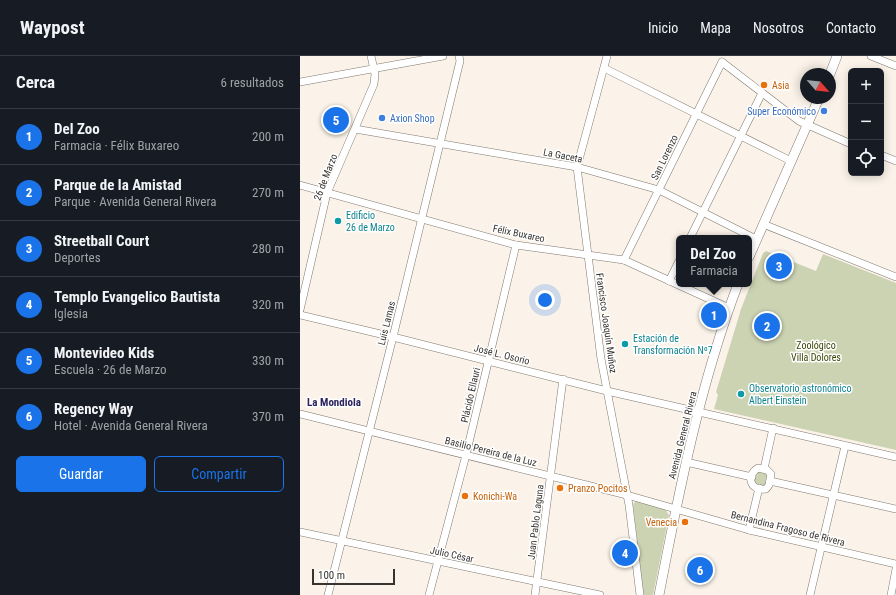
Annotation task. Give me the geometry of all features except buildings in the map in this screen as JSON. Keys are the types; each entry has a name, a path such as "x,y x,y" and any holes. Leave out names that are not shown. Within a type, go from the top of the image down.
{"main road":[{"path":"832,68 837,56"},
{"path":"752,249 816,104"},
{"name":"Avenida General Rivera","path":"659,595 686,462 698,412 729,308 737,287"}],"street":[{"name":"26 de Marzo","path":"300,310 327,193 374,84 374,69 371,56"},
{"path":"300,82 443,56"},
{"name":"Luis Lamas","path":"328,595 440,144 460,60 459,56"},
{"name":"Francisco Joaquín Muñoz","path":"607,56 577,167 607,391 628,495 640,595"},
{"path":"871,56 896,66"},
{"path":"721,59 799,121 848,143"},
{"name":"San Lorenzo","path":"624,260 696,114 721,59"},
{"path":"604,68 791,161"},
{"path":"692,235 762,93"},
{"name":"La Gaceta","path":"355,129 577,167 659,190 748,235"},
{"path":"884,156 896,160"},
{"name":"Félix Buxareo","path":"300,185 516,245 624,260 676,284"},
{"path":"763,224 896,277"},
{"name":"La Gaceta","path":"752,237 756,239"},
{"name":"Plácido Ellauri","path":"429,595 466,455 516,245"},
{"path":"669,281 676,267"},
{"name":"Félix Buxareo","path":"682,287 729,308"},
{"name":"José L. Osorio","path":"300,315 488,360 607,391 896,457"},
{"name":"Juan Pablo Laguna","path":"535,595 563,380"},
{"name":"Basilio Pereira de la Luz","path":"300,414 628,495 676,509"},
{"path":"764,469 773,428"},
{"path":"810,595 845,446"},
{"path":"686,462 752,477"},
{"path":"758,468 764,469 771,474 770,483 766,488 753,486 752,477 758,468"},
{"path":"770,483 896,509"},
{"path":"749,530 759,488"},
{"name":"Bernandina Fragoso de Rivera","path":"676,509 749,530 896,564"},
{"name":"Julio César","path":"300,532 600,595"},
{"path":"891,595 896,569"}],"shaded area":[{"path":"329,112 347,119 343,128 325,120"}],"green space":[{"name":"Zoológico Villa Dolores","path":"766,251 816,271 823,254 896,283 896,450 714,409 718,395 716,392 741,309 750,287 752,287 752,281 763,253"},
{"path":"757,471 768,474 766,485 755,484 754,482"},
{"path":"637,500 665,509 669,515 653,595 642,595 633,504"}],"place":[{"name":"Asia","path":"764,85"},
{"name":"Super Económico","path":"824,111"},
{"name":"Axion Shop","path":"382,118"},
{"name":"Montevideo Kids","path":"336,120"},
{"name":"Edificio 26 de Marzo","path":"338,221"},
{"name":"Streetball Court","path":"779,266"},
{"name":"Del Zoo","path":"714,315"},
{"name":"Parque de la Amistad","path":"767,326"},
{"name":"Estación de Transformación Nº7","path":"625,344"},
{"name":"Observatorio astronómico Albert Einstein","path":"741,394"},
{"name":"Pranzo Pocitos","path":"560,488"},
{"name":"Konichi-Wa","path":"465,496"},
{"name":"Venecia","path":"685,522"},
{"name":"Templo Evangelico Bautista","path":"625,553"},
{"name":"Regency Way","path":"700,570"}],"district":[{"name":"La Mondiola","path":"334,402"}]}
